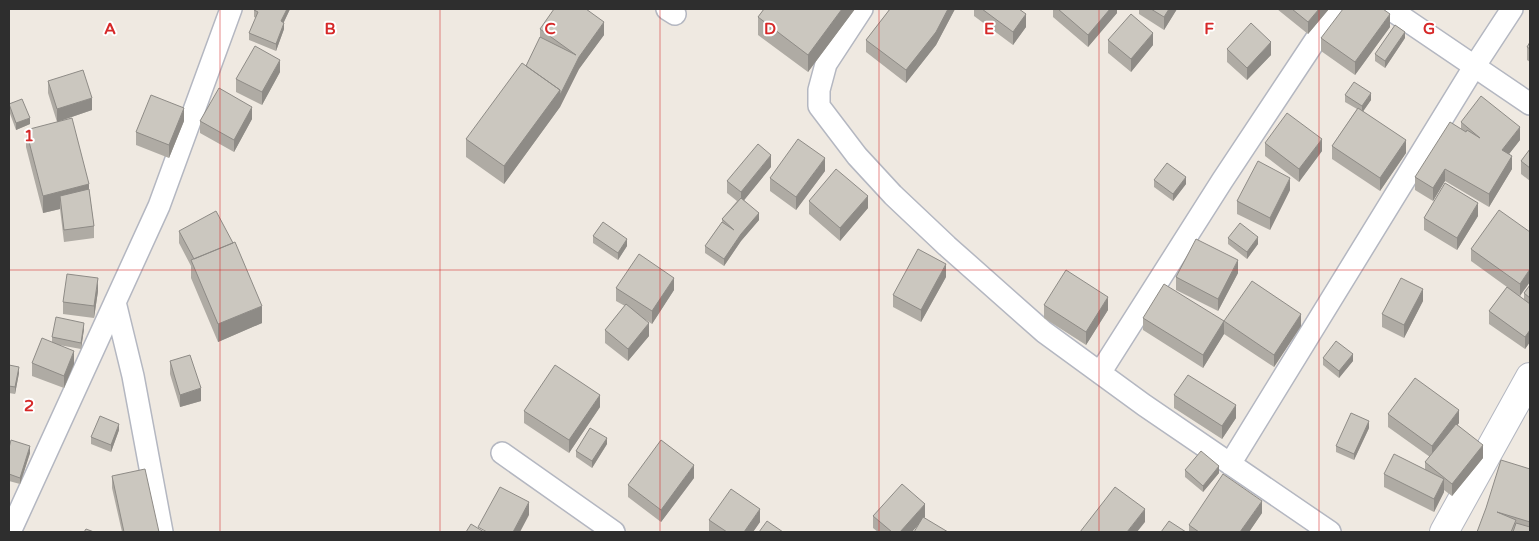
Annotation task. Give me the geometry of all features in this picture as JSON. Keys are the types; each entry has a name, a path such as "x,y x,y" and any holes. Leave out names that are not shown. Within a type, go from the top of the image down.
{"street":[{"path":"10,532 159,206 232,9"},
{"path":"862,9 826,64 819,90 818,106 838,133 893,195 947,246 1037,325 1100,373 1330,532"},
{"path":"1100,373 1216,189 1336,9"},
{"path":"1390,9 1530,104"},
{"path":"1230,464 1474,67 1512,9"},
{"path":"115,302 135,386 162,532"},
{"path":"1444,532 1530,376"},
{"path":"502,453 614,532"}],"building":[{"path":"255,9 287,9 281,21 284,23 276,44 249,33 258,12"},
{"path":"554,9 586,9 604,22 579,57 560,95 560,90 526,66 540,37 576,55 540,29"},
{"path":"764,9 842,9 808,55 758,17"},
{"path":"890,9 948,9 936,32 906,70 866,40"},
{"path":"982,9 1019,9 1026,14 1013,32"},
{"path":"1058,9 1110,9 1088,35"},
{"path":"1151,9 1169,9 1164,17"},
{"path":"1292,9 1319,9 1308,22"},
{"path":"1343,9 1383,9 1390,14 1355,62 1321,38"},
{"path":"1131,14 1153,33 1131,59 1108,40"},
{"path":"1251,23 1271,42 1247,68 1227,49"},
{"path":"1395,25 1405,32 1385,61 1375,54"},
{"path":"255,46 280,60 262,92 236,79"},
{"path":"522,63 560,90 504,166 466,139"},
{"path":"83,70 92,98 57,109 48,81"},
{"path":"1354,82 1371,93 1362,106 1345,95"},
{"path":"219,88 252,107 234,140 200,121"},
{"path":"151,95 184,108 169,145 136,132"},
{"path":"1481,96 1520,127 1502,150 1512,156 1489,194 1445,169 1433,188 1415,177 1450,122 1480,138 1461,122"},
{"path":"22,99 30,118 16,123 9,104"},
{"path":"1358,108 1406,140 1380,178 1332,146"},
{"path":"1287,113 1322,139 1299,169 1265,143"},
{"path":"72,118 89,184 43,196 26,130"},
{"path":"798,139 825,158 796,197 770,178"},
{"path":"758,144 771,155 741,192 727,181"},
{"path":"1530,149 1530,168 1521,161"},
{"path":"1258,161 1290,178 1270,218 1237,201"},
{"path":"1167,163 1186,177 1173,194 1154,180"},
{"path":"836,169 868,196 840,228 809,201"},
{"path":"1445,183 1478,203 1457,238 1424,218"},
{"path":"89,189 94,226 64,230 60,196"},
{"path":"741,198 759,213 741,234 724,259 705,246 722,222 734,230 722,219"},
{"path":"1499,210 1530,232 1530,269 1520,284 1471,249"},
{"path":"216,211 233,243 194,259 179,231"},
{"path":"603,222 627,239 618,253 593,236"},
{"path":"1240,223 1258,237 1247,252 1228,238"},
{"path":"1196,239 1238,260 1218,299 1176,277"},
{"path":"235,242 262,306 218,324 191,260"},
{"path":"918,249 946,264 921,310 893,295"},
{"path":"639,254 674,278 652,311 616,288"},
{"path":"1066,270 1108,297 1086,332 1044,305"},
{"path":"67,274 98,278 94,306 63,302"},
{"path":"1401,278 1423,289 1404,325 1382,314"},
{"path":"1252,281 1301,314 1274,355 1224,321"},
{"path":"1164,284 1224,321 1203,355 1143,318"},
{"path":"1530,285 1530,298 1524,293"},
{"path":"1507,287 1530,304 1530,330 1525,337 1489,311"},
{"path":"626,304 649,323 628,349 605,330"},
{"path":"56,317 84,323 81,343 52,337"},
{"path":"42,338 74,351 64,376 32,363"},
{"path":"1336,341 1353,354 1339,371 1323,358"},
{"path":"190,355 201,388 180,395 170,361"},
{"path":"9,365 19,367 15,387 9,386"},
{"path":"555,365 600,395 569,440 524,411"},
{"path":"1188,375 1236,405 1222,426 1174,395"},
{"path":"1415,378 1459,410 1432,446 1388,414"},
{"path":"1351,413 1369,421 1354,454 1336,446"},
{"path":"100,416 119,424 111,445 91,437"},
{"path":"1456,424 1483,445 1452,484 1425,462"},
{"path":"590,428 607,438 592,461 576,451"},
{"path":"11,440 30,446 20,478 9,474 9,448"},
{"path":"661,440 694,465 661,510 628,485"},
{"path":"1201,451 1219,466 1203,486 1185,470"},
{"path":"1394,454 1444,479 1434,499 1384,474"},
{"path":"1501,460 1530,469 1530,522 1497,512 1516,520 1511,532 1477,532 1486,508"},
{"path":"145,469 159,532 124,532 112,476"},
{"path":"1223,474 1262,501 1240,532 1199,532 1189,525"},
{"path":"902,484 925,504 900,532 892,532 873,516"},
{"path":"500,487 529,502 513,532 487,532 478,527"},
{"path":"1115,487 1145,509 1127,532 1080,532"},
{"path":"731,489 760,509 744,532 727,532 709,520"},
{"path":"923,517 948,532 914,532"},
{"path":"767,521 783,532 759,532"},
{"path":"1169,521 1186,532 1161,532"},
{"path":"1516,523 1530,527 1530,532 1513,532"},
{"path":"471,524 484,532 466,532"}]}
